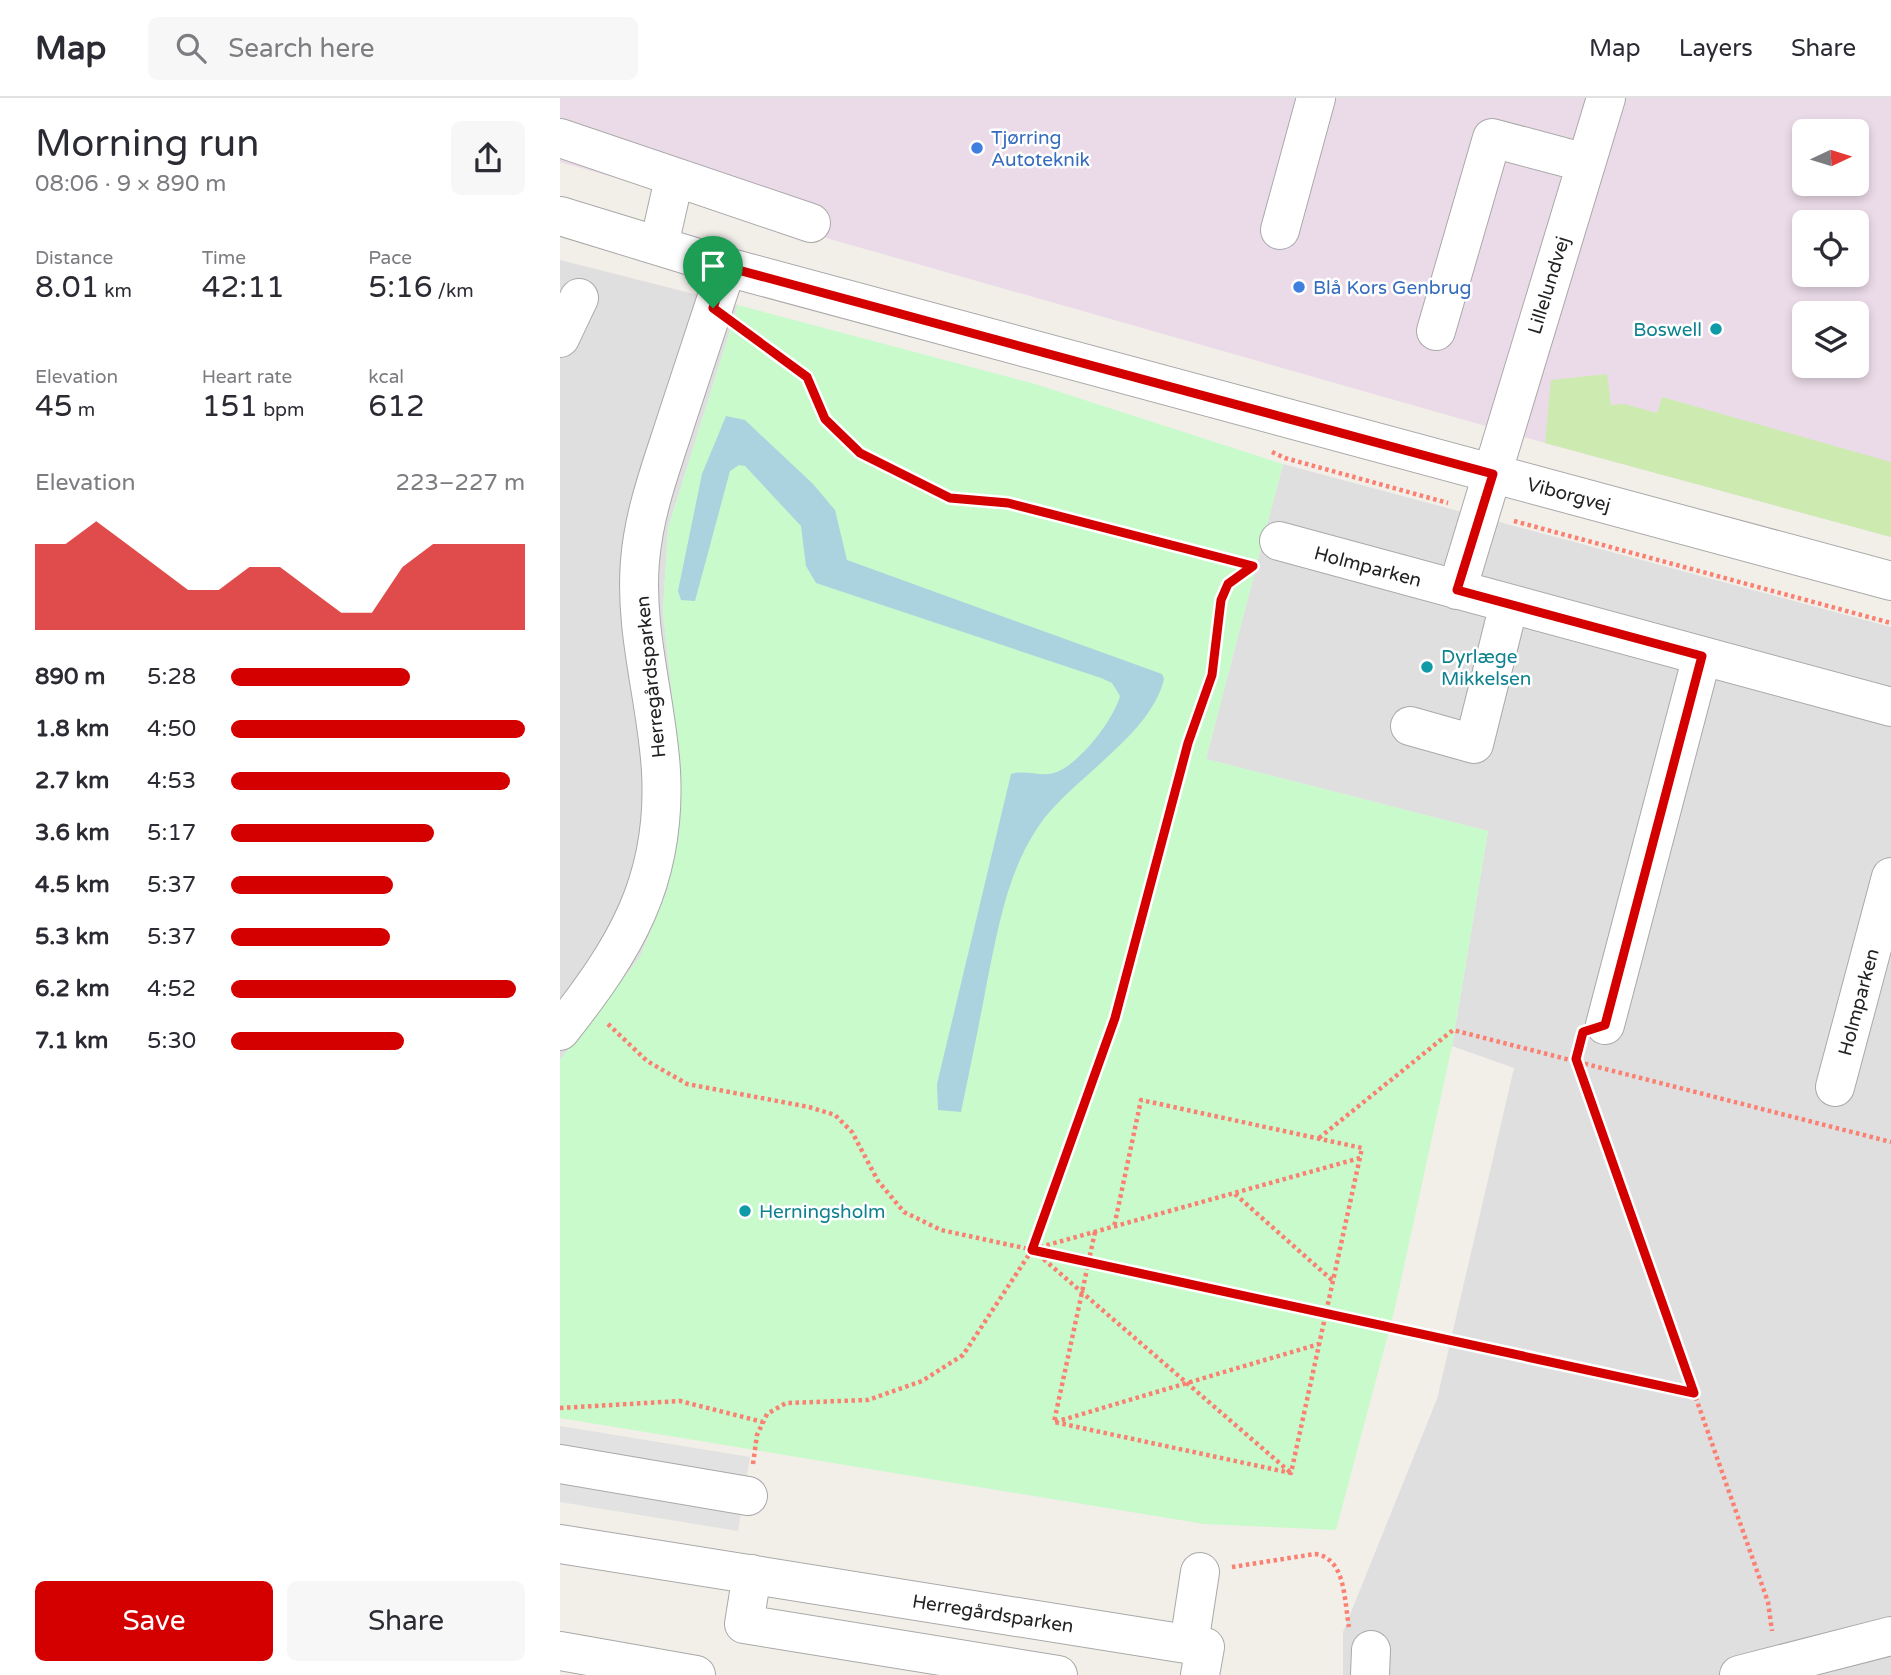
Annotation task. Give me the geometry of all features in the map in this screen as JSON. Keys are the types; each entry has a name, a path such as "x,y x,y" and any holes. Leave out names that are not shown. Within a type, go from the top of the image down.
{"street":[{"path":"1280,230 1316,98"},
{"name":"Lillelundvej","path":"1493,474 1606,98"},
{"path":"560,138 674,179 811,223"},
{"path":"1436,331 1492,138 1586,163"},
{"path":"659,246 674,179"},
{"name":"Viborgvej","path":"560,216 727,267 1891,581"},
{"name":"Herregårdsparken","path":"560,1031 608,970 641,908 658,840 661,772 640,624 640,561 650,500 727,267"},
{"path":"560,338 579,298"},
{"path":"1457,590 1493,474"},
{"name":"Holmparken","path":"1266,554 1457,590 1891,707"},
{"path":"1410,726 1474,744 1509,604"},
{"path":"1605,1025 1702,656"},
{"name":"Holmparken","path":"1835,1087 1891,877"},
{"path":"560,1464 748,1496"},
{"name":"Herregårdsparken","path":"560,1544 752,1574 1194,1660"},
{"path":"1194,1660 1200,1572"},
{"path":"752,1574 744,1624 1058,1675"},
{"path":"1739,1675 1891,1636"},
{"path":"560,1651 696,1675"}],"path":[{"path":"713,308 807,377 825,419 860,453 950,498 1008,503 1266,554"},
{"path":"1507,518 1891,623"},
{"path":"748,1496 757,1435 766,1414 786,1403 868,1400 922,1381 963,1355 1032,1250 1115,1018 1188,743 1212,675 1221,600 1228,584 1266,554"},
{"path":"583,1001 647,1061 687,1084 809,1107 835,1115 852,1132 878,1181 904,1212 941,1230 1694,1393"},
{"path":"1605,1025 1583,1032 1576,1059 1768,1602 1776,1665"},
{"path":"1319,1138 1453,1030 1576,1059 1891,1142"},
{"path":"1114,1227 1142,1100 1362,1148 1291,1474"},
{"path":"1032,1250 1360,1158"},
{"path":"1234,1193 1333,1281"},
{"path":"1054,1422 1095,1232"},
{"path":"1032,1250 1291,1474"},
{"path":"1054,1422 1319,1344"},
{"path":"560,1408 680,1401 763,1422"},
{"path":"1054,1422 1291,1474"},
{"path":"1200,1572 1315,1554 1329,1556 1337,1565 1351,1634 1370,1662"}],"shaded area":[{"path":"560,98 1891,98 1891,537 1545,443 560,162"},
{"path":"560,260 738,305 668,528 663,611 679,761 677,828 668,889 640,957 560,1060"},
{"path":"1283,464 1891,627 1891,1675 1343,1675 1343,1632 1437,1399 1514,1068 1452,1046 1488,831 1206,759"},
{"path":"560,1426 750,1457 738,1531 560,1502"}],"green space":[{"path":"738,305 1035,384 1283,464 1206,759 1488,831 1452,1046 1394,1312 1336,1530 1204,1524 560,1418 560,1060 640,957 668,889 677,828 679,761 663,611 668,528"},
{"path":"1607,374 1611,405 1624,404 1657,413 1662,397 1891,462 1891,537 1545,443 1551,380"}],"water":[{"path":"726,416 745,420 813,484 835,510 847,560 1162,674 1164,679 1156,700 1143,720 1052,809 1038,827 1018,863 1000,922 961,1112 938,1110 937,1084 1011,774 1049,774 1070,764 1101,731 1120,696 1112,683 1101,678 816,583 806,566 801,526 745,466 739,465 730,471 695,601 681,600 678,591 702,474"}],"place":[{"name":"Tjørring Autoteknik","path":"977,148"},
{"name":"Blå Kors Genbrug","path":"1299,287"},
{"name":"Boswell","path":"1716,329"},
{"name":"Dyrlæge Mikkelsen","path":"1427,667"},
{"name":"Herningsholm","path":"745,1211"}],"route":[{"path":"727,267 1493,474 1457,590 1702,656 1605,1025 1583,1032 1576,1059 1694,1393 1032,1250 1115,1018 1188,743 1212,675 1221,600 1228,584 1253,566 1008,503 950,498 860,453 825,419 807,377 713,308 727,267"}]}
